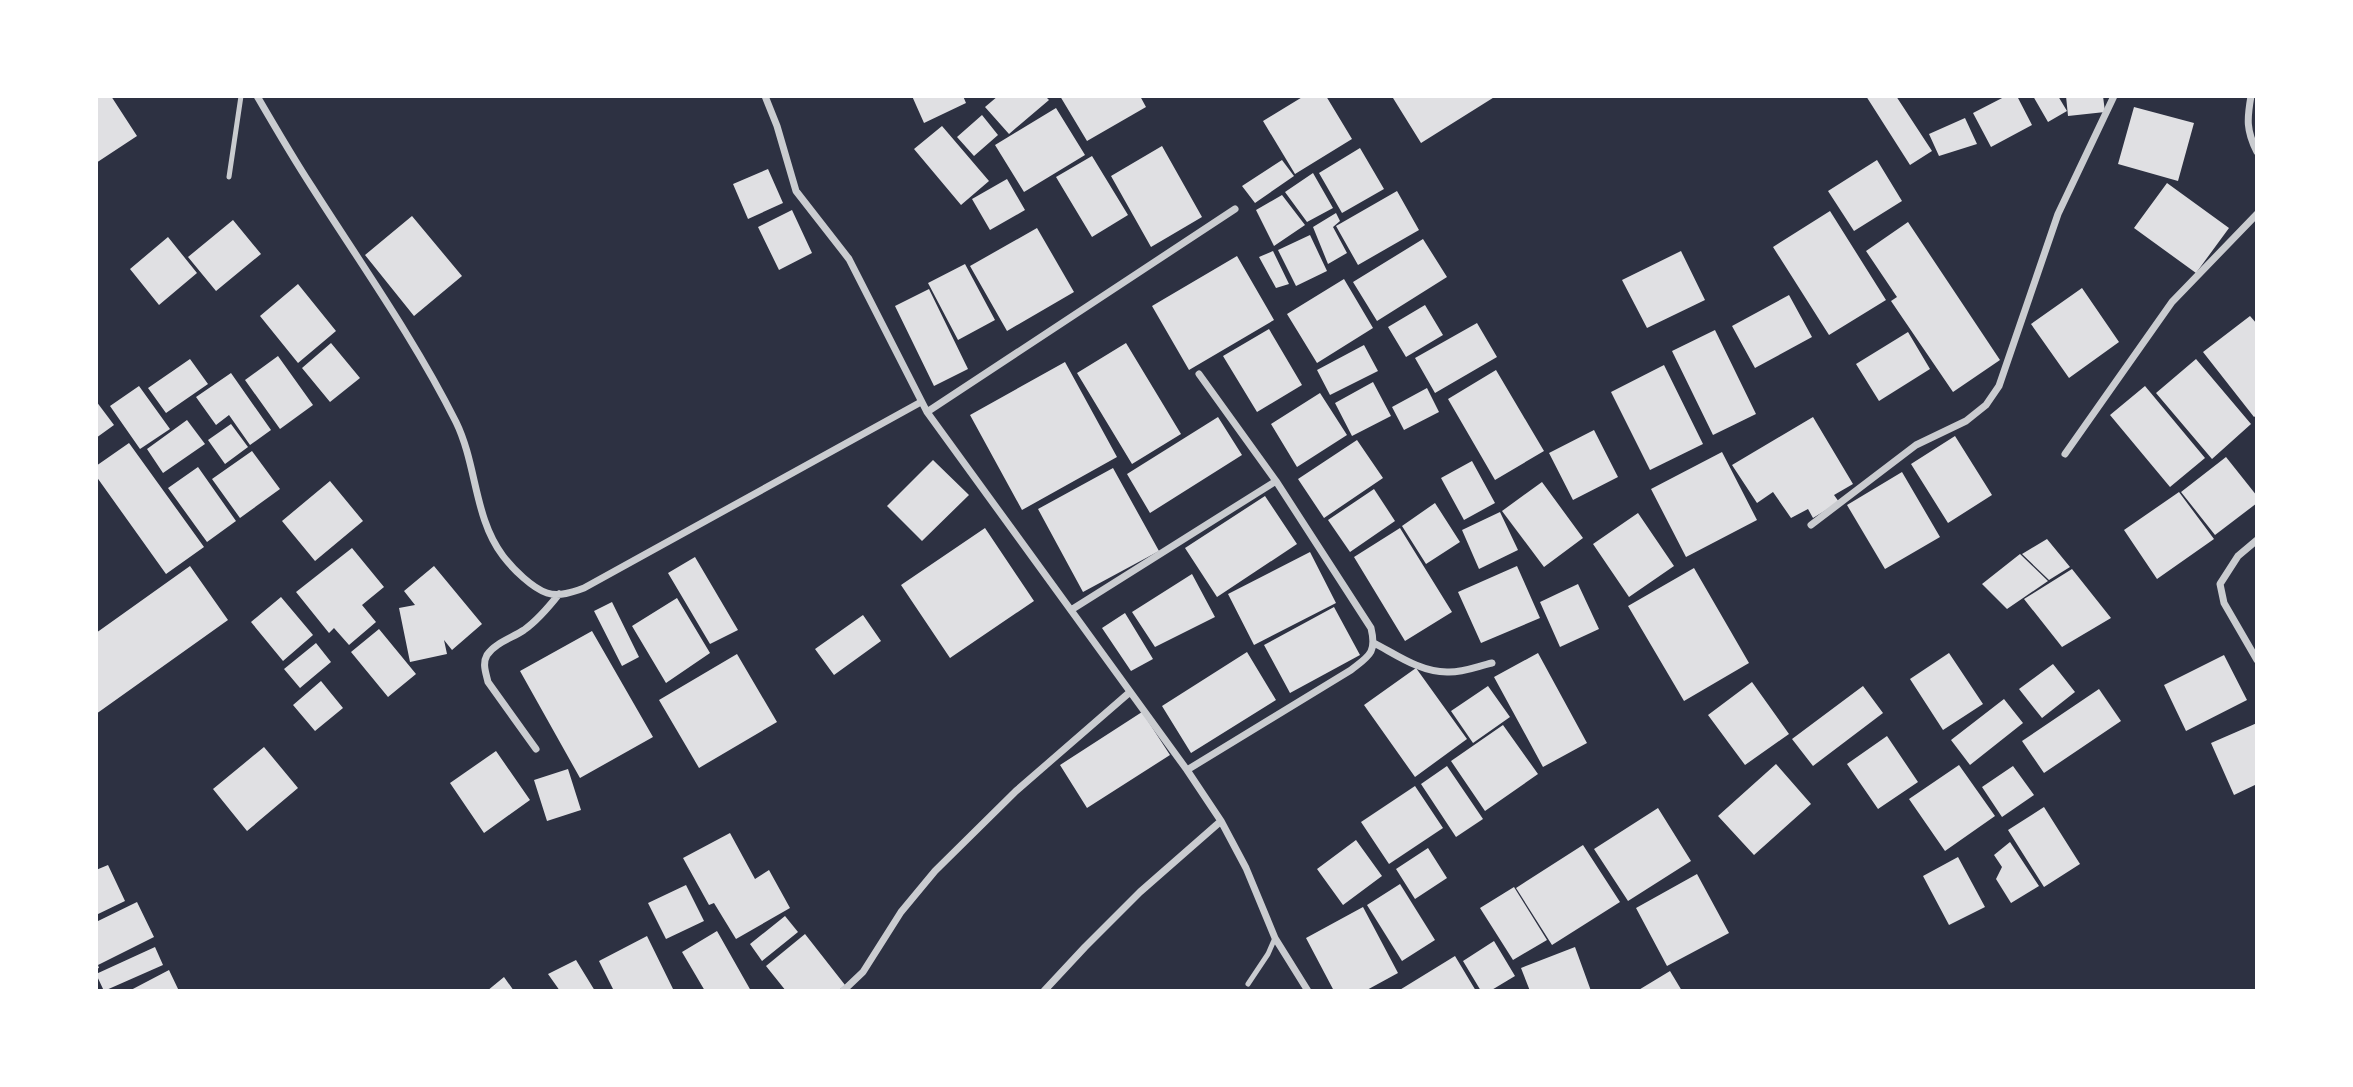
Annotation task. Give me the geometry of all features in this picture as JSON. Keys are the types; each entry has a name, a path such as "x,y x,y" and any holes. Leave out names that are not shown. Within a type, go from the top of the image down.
{"street":[{"path":"257,96 456,421 467,448 490,536 504,557 528,581 547,593 559,594 584,588 921,402"},
{"path":"765,96 777,126 796,191 849,259 927,412 1187,770 1221,821 1246,868 1275,939 1308,991"},
{"path":"1811,525 1916,445 1966,421 1986,405 1999,386 2058,214 2114,96"},
{"path":"2251,96 2249,135 2257,152"},
{"path":"927,412 1235,209"},
{"path":"2065,454 2172,302 2257,214"},
{"path":"1187,770 1350,670 1370,656 1374,643 1371,628 1276,481 1199,374"},
{"path":"1071,610 1276,481"},
{"path":"2257,540 2238,556 2220,584 2224,603 2257,660"},
{"path":"536,749 488,682 485,658 493,648 542,616 559,594"},
{"path":"1374,643 1429,670 1450,673 1492,663"},
{"path":"843,991 863,972 901,912 935,871 1016,791 1130,692"},
{"path":"1044,991 1140,892 1221,821"}],"lane":[{"path":"229,177 241,96"},
{"path":"1248,984 1275,939"}],"building":[{"path":"96,96 111,96 137,136 96,163"},
{"path":"912,96 963,96 966,103 924,123"},
{"path":"998,96 1045,96 1049,100 1009,134 985,107"},
{"path":"1060,96 1140,96 1146,107 1087,141"},
{"path":"1304,96 1326,96 1352,139 1295,174 1263,121"},
{"path":"1496,96 1421,143 1393,98"},
{"path":"1866,96 1896,96 1932,151 1910,165"},
{"path":"2006,96 2017,96 2032,125 1991,147 1973,113"},
{"path":"2033,96 2058,96 2067,111 2048,122"},
{"path":"2066,96 2103,96 2105,112 2068,116"},
{"path":"2134,107 2194,123 2178,181 2118,164"},
{"path":"1056,108 1085,155 1024,192 995,145"},
{"path":"982,115 998,135 974,156 957,137"},
{"path":"1965,118 1977,144 1939,156 1929,134"},
{"path":"942,126 989,181 961,205 914,149"},
{"path":"1162,146 1202,217 1151,247 1111,176"},
{"path":"1360,148 1384,189 1342,213 1319,173"},
{"path":"1092,156 1128,215 1092,237 1056,177"},
{"path":"1282,160 1294,176 1255,203 1242,186"},
{"path":"1877,160 1902,201 1854,231 1828,191"},
{"path":"768,169 783,203 748,219 733,184"},
{"path":"1313,173 1333,208 1307,222 1285,192"},
{"path":"1007,179 1025,210 990,230 972,199"},
{"path":"2167,183 2229,228 2196,273 2134,228"},
{"path":"1397,191 1419,230 1358,265 1336,226"},
{"path":"1282,195 1305,225 1274,246 1256,210"},
{"path":"792,210 812,253 779,270 758,227"},
{"path":"1830,211 1886,300 1829,335 1773,247"},
{"path":"1336,213 1340,221 1333,227 1347,253 1328,264 1313,227"},
{"path":"412,216 462,276 414,316 365,255"},
{"path":"233,220 261,254 216,291 188,257"},
{"path":"1908,222 2000,360 1953,392 1891,301 1897,297 1866,251"},
{"path":"1037,228 1074,292 1007,331 970,266"},
{"path":"1310,235 1327,271 1296,286 1278,250"},
{"path":"168,237 197,273 159,305 130,269"},
{"path":"1423,239 1447,277 1377,321 1353,282"},
{"path":"1273,251 1289,284 1276,288 1259,257"},
{"path":"1681,251 1705,300 1647,328 1622,280"},
{"path":"1237,256 1274,320 1189,370 1152,306"},
{"path":"965,264 995,320 958,340 928,283"},
{"path":"1344,279 1373,328 1317,363 1287,314"},
{"path":"298,284 336,331 298,363 260,316"},
{"path":"2082,288 2119,342 2069,378 2031,324"},
{"path":"929,289 968,369 934,386 895,306"},
{"path":"1789,295 1812,337 1755,368 1732,326"},
{"path":"1425,305 1443,335 1406,357 1388,327"},
{"path":"2250,316 2257,324 2257,415 2254,417 2203,352"},
{"path":"1477,323 1497,357 1435,393 1415,358"},
{"path":"1269,329 1302,385 1257,412 1223,356"},
{"path":"1715,330 1756,414 1713,435 1672,351"},
{"path":"1908,332 1930,369 1879,401 1856,364"},
{"path":"331,343 360,378 330,402 302,368"},
{"path":"1126,343 1181,434 1132,464 1077,373"},
{"path":"1364,345 1378,371 1330,395 1317,370"},
{"path":"278,356 313,405 280,429 245,380"},
{"path":"190,359 208,384 166,413 148,388"},
{"path":"2196,359 2251,424 2212,459 2156,393"},
{"path":"1065,362 1117,457 1022,510 970,415"},
{"path":"1664,365 1703,444 1650,470 1611,392"},
{"path":"1496,370 1544,451 1495,480 1448,399"},
{"path":"231,373 271,430 250,445 229,415 216,425 196,397"},
{"path":"1373,382 1391,416 1352,436 1335,403"},
{"path":"139,386 170,429 140,449 110,406"},
{"path":"2145,386 2205,458 2170,487 2110,415"},
{"path":"1427,388 1439,412 1404,430 1392,407"},
{"path":"1320,393 1347,435 1297,467 1271,424"},
{"path":"96,401 114,425 96,438"},
{"path":"1218,417 1242,455 1150,513 1127,474"},
{"path":"1813,417 1853,484 1834,495 1839,502 1813,518 1808,509 1791,518 1773,492 1757,503 1732,465"},
{"path":"187,420 205,444 163,473 147,449"},
{"path":"231,424 248,447 225,464 208,440"},
{"path":"1594,430 1618,477 1573,500 1549,453"},
{"path":"1955,436 1992,495 1948,523 1911,464"},
{"path":"1357,440 1383,478 1324,518 1298,479"},
{"path":"129,443 204,547 166,574 96,476 96,466"},
{"path":"252,451 280,489 240,518 212,479"},
{"path":"1722,452 1757,520 1686,557 1651,489"},
{"path":"2226,457 2257,496 2257,503 2215,535 2181,492"},
{"path":"933,460 969,495 922,541 887,506"},
{"path":"1472,461 1495,503 1464,520 1441,478"},
{"path":"198,467 236,521 207,542 168,488"},
{"path":"1113,468 1159,551 1083,592 1038,509"},
{"path":"1902,472 1940,537 1885,569 1847,505"},
{"path":"330,481 363,521 315,561 282,521"},
{"path":"1542,482 1583,538 1544,567 1502,511"},
{"path":"1374,489 1395,521 1350,552 1328,520"},
{"path":"2179,492 2214,539 2157,579 2124,530"},
{"path":"1265,496 1297,544 1217,597 1185,548"},
{"path":"1435,503 1460,542 1426,564 1402,526"},
{"path":"1500,512 1518,550 1479,569 1462,530"},
{"path":"1638,513 1674,566 1629,597 1593,544"},
{"path":"985,528 1034,601 950,658 901,585"},
{"path":"1400,528 1452,612 1405,641 1354,557"},
{"path":"2047,539 2070,567 2049,580 2022,554"},
{"path":"352,548 384,587 362,605 376,622 349,645 334,628 329,633 296,592"},
{"path":"1310,552 1336,603 1254,645 1228,594"},
{"path":"2020,554 2048,581 2007,609 1982,584"},
{"path":"695,557 738,630 710,644 668,573"},
{"path":"190,566 228,620 96,714 96,633"},
{"path":"434,566 482,624 452,650 444,640 447,654 410,662 399,608 415,605 404,591"},
{"path":"1517,566 1540,618 1481,643 1458,592"},
{"path":"1694,568 1749,663 1684,701 1628,606"},
{"path":"2072,569 2111,618 2062,647 2024,599"},
{"path":"1192,574 1215,617 1155,647 1132,612"},
{"path":"1578,584 1599,629 1560,647 1540,602"},
{"path":"281,597 313,635 283,661 251,622"},
{"path":"677,598 710,653 666,683 632,626"},
{"path":"612,602 639,657 622,666 594,611"},
{"path":"1334,607 1360,655 1290,693 1264,645"},
{"path":"1125,613 1153,659 1131,671 1102,628"},
{"path":"863,615 881,641 834,675 815,649"},
{"path":"379,629 416,674 388,697 351,652"},
{"path":"592,631 653,737 580,778 520,671"},
{"path":"316,643 331,662 300,688 284,669"},
{"path":"1247,652 1276,700 1191,753 1162,706"},
{"path":"1538,653 1587,743 1543,767 1494,677"},
{"path":"1949,653 1983,704 1943,730 1910,679"},
{"path":"737,654 777,722 699,768 659,700"},
{"path":"2224,655 2247,700 2186,731 2164,685"},
{"path":"2053,664 2075,692 2042,718 2019,689"},
{"path":"1416,668 1467,739 1415,777 1364,705"},
{"path":"321,681 343,708 315,731 293,705"},
{"path":"1752,682 1789,734 1745,765 1708,715"},
{"path":"1488,686 1510,717 1473,743 1451,711"},
{"path":"1863,686 1883,713 1813,766 1792,739"},
{"path":"2099,689 2121,721 2044,773 2022,741"},
{"path":"2004,699 2023,723 1970,765 1951,740"},
{"path":"1142,712 1170,755 1087,808 1060,765"},
{"path":"2257,723 2257,784 2234,795 2211,743"},
{"path":"1503,725 1538,774 1485,811 1451,761"},
{"path":"1887,736 1918,782 1878,809 1847,764"},
{"path":"264,747 298,788 247,831 213,789"},
{"path":"496,751 530,800 484,833 450,783"},
{"path":"1776,764 1811,804 1754,855 1718,816"},
{"path":"1959,765 1995,816 1945,851 1909,799"},
{"path":"1447,766 1483,819 1456,837 1421,784"},
{"path":"2013,766 2034,795 2002,817 1982,787"},
{"path":"568,769 581,810 547,821 534,780"},
{"path":"1415,786 1443,828 1389,864 1361,822"},
{"path":"2044,807 2080,864 2044,887 2008,830"},
{"path":"1658,808 1691,861 1628,901 1594,849"},
{"path":"730,833 755,879 769,870 790,908 736,939 714,903 709,905 683,858"},
{"path":"1356,840 1382,876 1343,905 1317,869"},
{"path":"2010,842 2039,886 2011,903 1996,879 2002,867 1994,855"},
{"path":"1583,845 1620,902 1552,945 1516,888"},
{"path":"1428,848 1447,878 1415,899 1396,869"},
{"path":"1958,857 1985,907 1949,925 1923,876"},
{"path":"108,865 125,901 96,915 96,870"},
{"path":"1697,874 1729,933 1667,966 1636,908"},
{"path":"1400,884 1435,940 1402,961 1367,905"},
{"path":"686,885 704,921 666,939 648,903"},
{"path":"1514,887 1547,940 1513,960 1480,908"},
{"path":"137,902 154,937 98,965 99,968 96,969 96,922"},
{"path":"1363,907 1398,973 1365,991 1334,991 1306,938"},
{"path":"785,916 798,932 762,961 750,944"},
{"path":"717,931 751,991 705,991 682,952"},
{"path":"805,934 845,985 838,991 786,991 766,966"},
{"path":"647,936 674,991 614,991 599,961"},
{"path":"1494,941 1515,976 1490,991 1481,991 1463,961"},
{"path":"155,947 163,965 104,991 96,974"},
{"path":"1575,947 1591,991 1530,991 1521,968"},
{"path":"1455,956 1476,991 1398,991"},
{"path":"576,960 595,991 560,991 548,974"},
{"path":"169,970 179,991 129,991"},
{"path":"1670,971 1682,991 1637,991"},
{"path":"504,977 514,991 487,991"}]}
